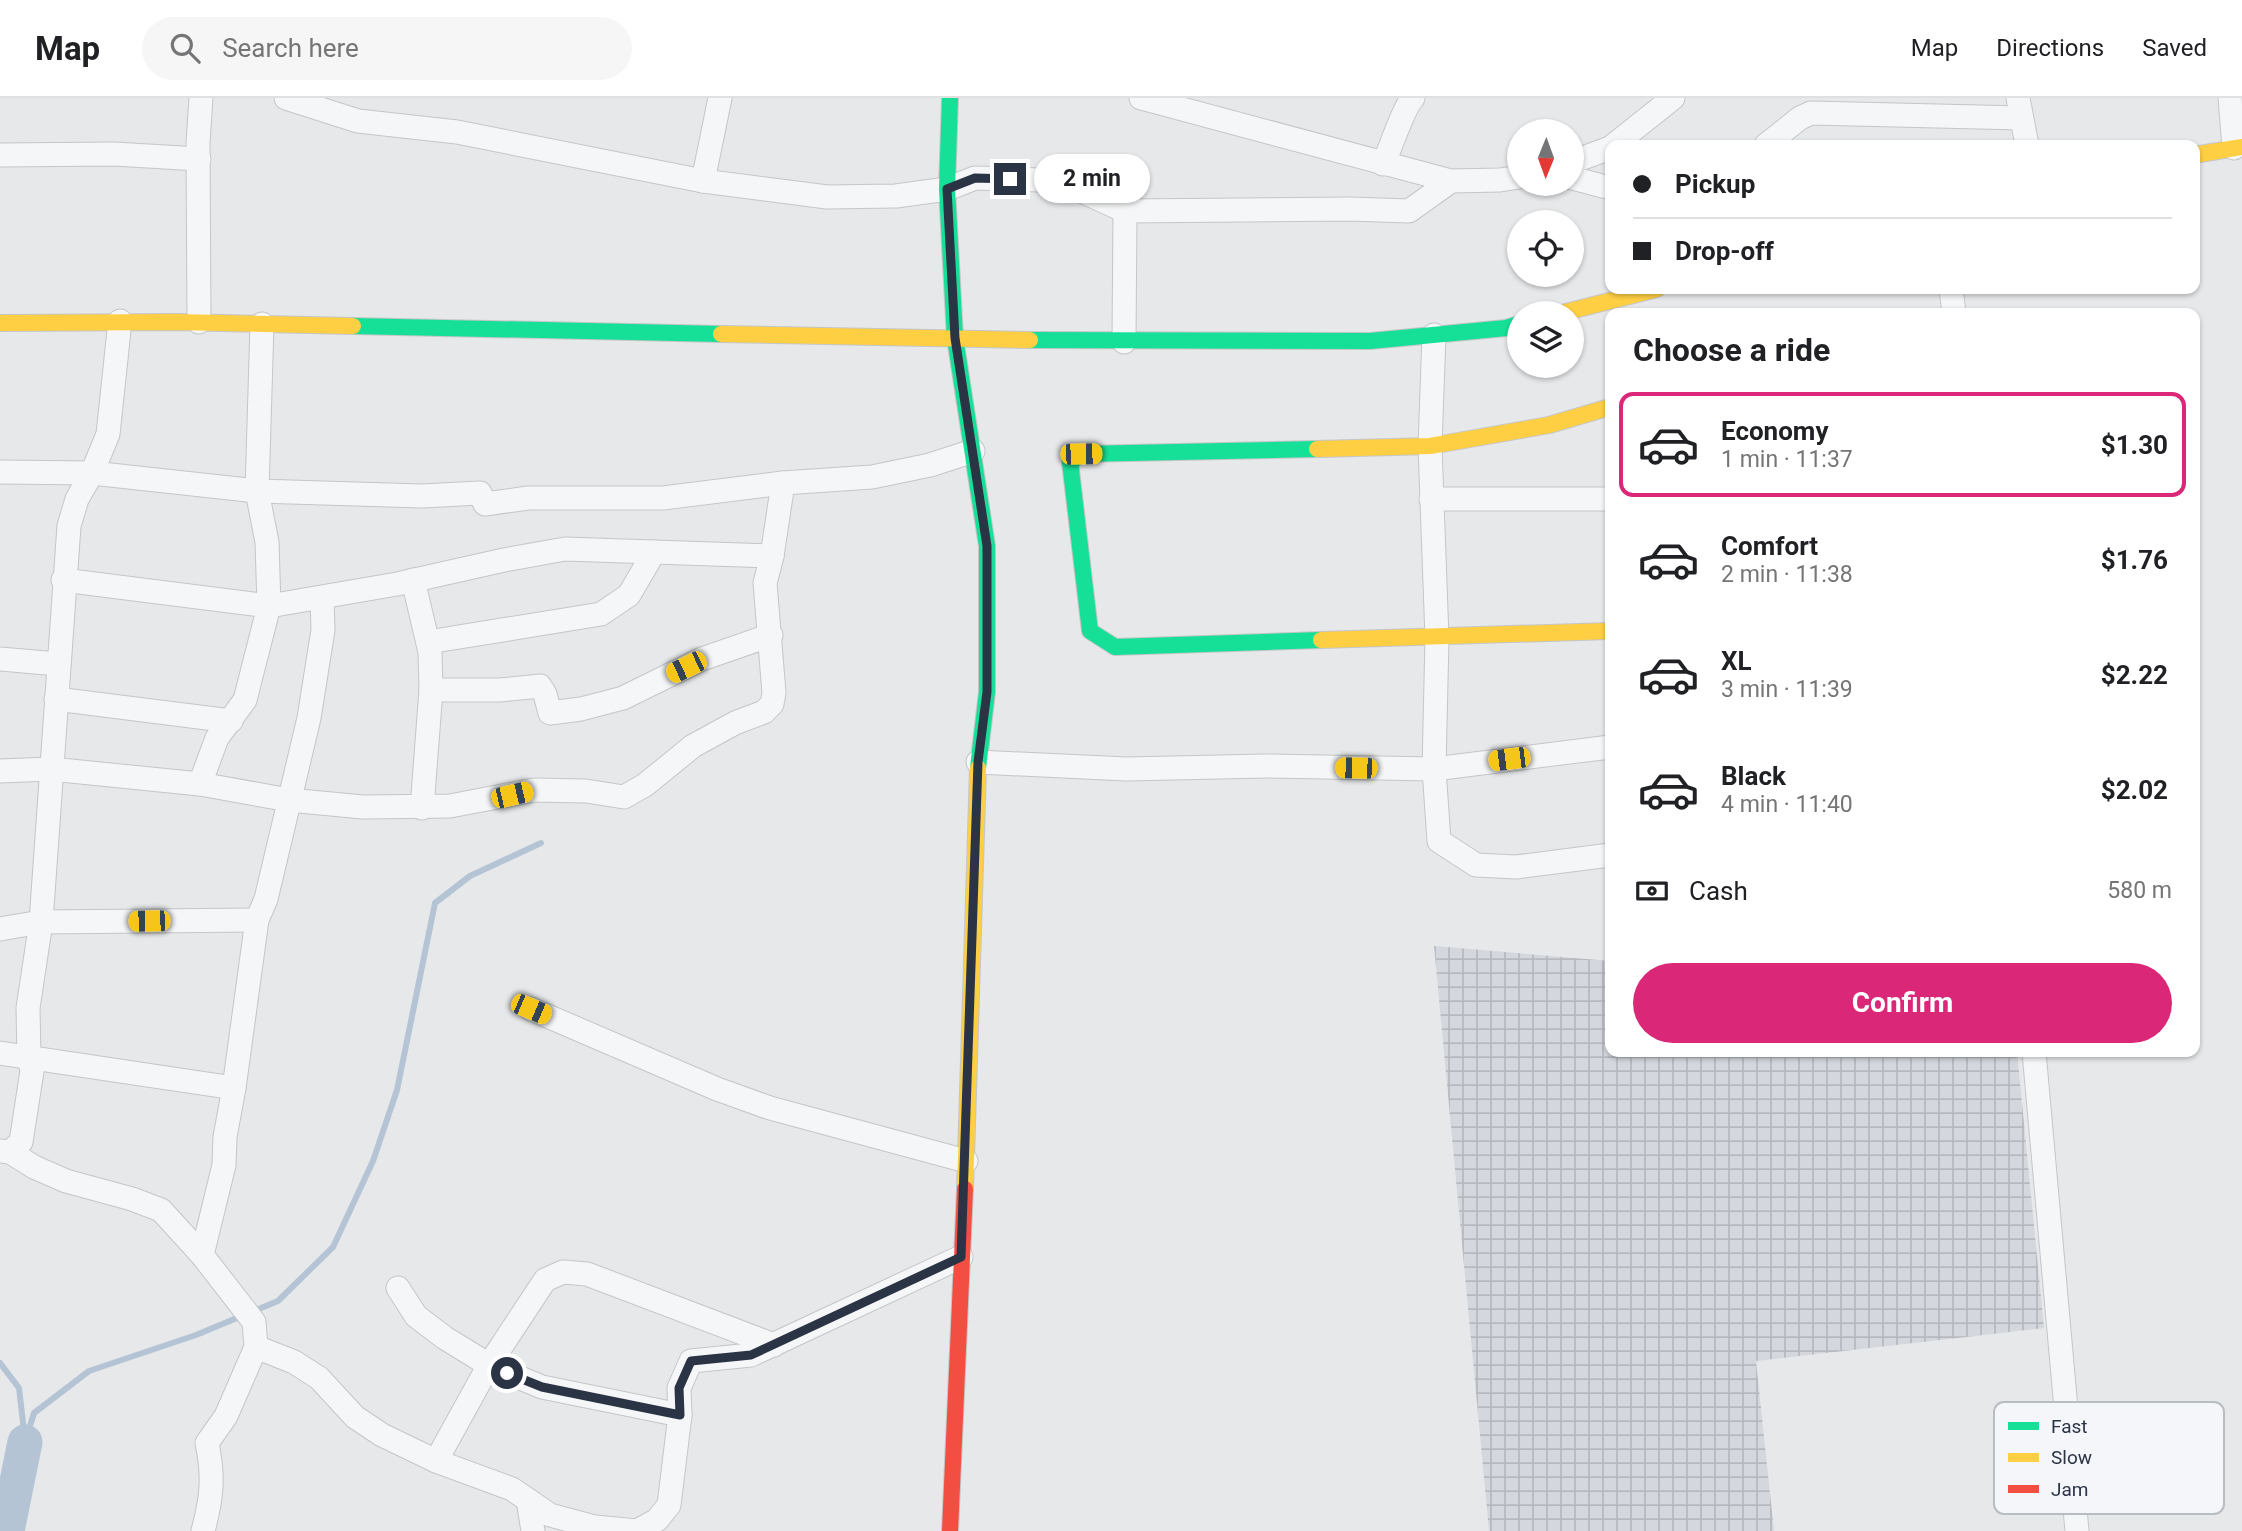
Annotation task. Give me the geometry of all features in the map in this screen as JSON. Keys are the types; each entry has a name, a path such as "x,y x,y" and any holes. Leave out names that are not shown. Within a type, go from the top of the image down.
{"street":[{"path":"199,322 198,159 201,98"},
{"path":"286,98 358,121 457,132 703,181 827,197 896,196 947,189 975,178 1040,180 1077,189 1125,211 1409,211 1451,181"},
{"path":"703,181 720,98"},
{"path":"950,98 947,189 955,338 987,546 987,692 978,762 950,1531"},
{"path":"1141,98 1193,104 1383,164 1451,181 1507,179"},
{"path":"1383,164 1406,105 1413,98"},
{"path":"1618,140 1647,109 1673,98"},
{"path":"2200,154 2238,147 2230,98"},
{"path":"1772,140 1800,118 1811,113 2019,108 2026,140"},
{"path":"1584,157 1605,149"},
{"path":"0,155 114,154 198,159"},
{"path":"1584,181 1605,187"},
{"path":"1124,342 1125,211"},
{"path":"1584,307 1637,294"},
{"path":"5,1152 21,1142 32,1072 28,1008 41,922 63,580 69,526 77,499 92,473 108,434 120,321"},
{"path":"0,323 199,322 1124,342 1370,341 1507,328"},
{"path":"200,785 217,738 245,700 269,606 267,542 257,491 262,324"},
{"path":"1434,335 1430,446 1437,638 1434,769 1439,841 1476,865 1516,867 1605,856"},
{"path":"1605,408 1549,425 1430,446 1081,454 1070,462 1090,631 1115,647 1605,631"},
{"path":"0,472 92,473 257,491 422,496 480,493 485,505 528,498 663,498 783,483 872,477 930,465 973,451"},
{"path":"0,771 51,769 200,785 289,800 363,807 422,807 489,800 534,790 586,791 624,797 645,785 693,746 735,723 764,712 772,704 774,693 771,635 765,583 772,556 783,483"},
{"path":"1431,499 1605,499"},
{"path":"63,580 269,606 322,598 565,549 772,556"},
{"path":"428,642 601,614 629,596 654,552"},
{"path":"413,580 430,652 431,690 422,807"},
{"path":"202,1255 224,1165 225,1137 257,920 266,899 309,718 323,630 322,598"},
{"path":"431,690 500,690 540,685 550,713 581,709 623,698 702,659 771,635"},
{"path":"0,659 58,664"},
{"path":"56,699 231,721"},
{"path":"978,762 1126,769 1266,766 1434,769 1605,748"},
{"path":"0,929 41,922 257,920"},
{"path":"531,1009 717,1089 757,1103 965,1161"},
{"path":"0,1053 234,1088"},
{"path":"2034,1057 2065,1402"},
{"path":"5,1152 66,1181 161,1210 202,1255 254,1322 256,1347 226,1416 207,1443 213,1471 208,1530"},
{"path":"256,1347 294,1362 319,1378 355,1417 382,1435 436,1461 512,1489 551,1515 595,1527 637,1531 657,1520 669,1505 680,1415 679,1388 691,1361 751,1355 961,1257"},
{"path":"436,1461 489,1365 545,1280 563,1272 587,1275 774,1345"},
{"path":"398,1288 416,1316 445,1338 489,1365 542,1387 680,1415"},
{"path":"528,1500 533,1531"}],"shaded area":[{"path":"1434,946 1605,961 1605,1057 2017,1057 2044,1328 1756,1361 1774,1531 1489,1531"}],"waterway":[{"path":"25,1442 34,1413 89,1371 196,1335 278,1301 333,1247 373,1161 397,1090 435,903 470,876 541,843"},
{"path":"0,1363 19,1388 25,1440"},
{"path":"7,1531 25,1442"}],"traffic: fast":[{"path":"950,98 947,189 955,338 987,546 987,692 978,768"},
{"path":"353,326 721,334"},
{"path":"1030,340 1370,341 1507,328"},
{"path":"1317,449 1081,454 1070,462 1090,631 1115,647 1321,640"}],"traffic: slow":[{"path":"2200,154 2242,147"},
{"path":"1584,307 1637,294"},
{"path":"0,323 176,322 353,326"},
{"path":"721,334 1030,340"},
{"path":"1317,449 1430,446 1549,425 1605,408"},
{"path":"1321,640 1605,631"},
{"path":"965,1189 978,768"}],"traffic: jam":[{"path":"950,1531 965,1189"}],"route":[{"path":"507,1373 542,1387 680,1415 679,1388 691,1361 751,1355 961,1257 978,762 987,692 987,546 955,338 947,189 975,178 1010,179"}]}
